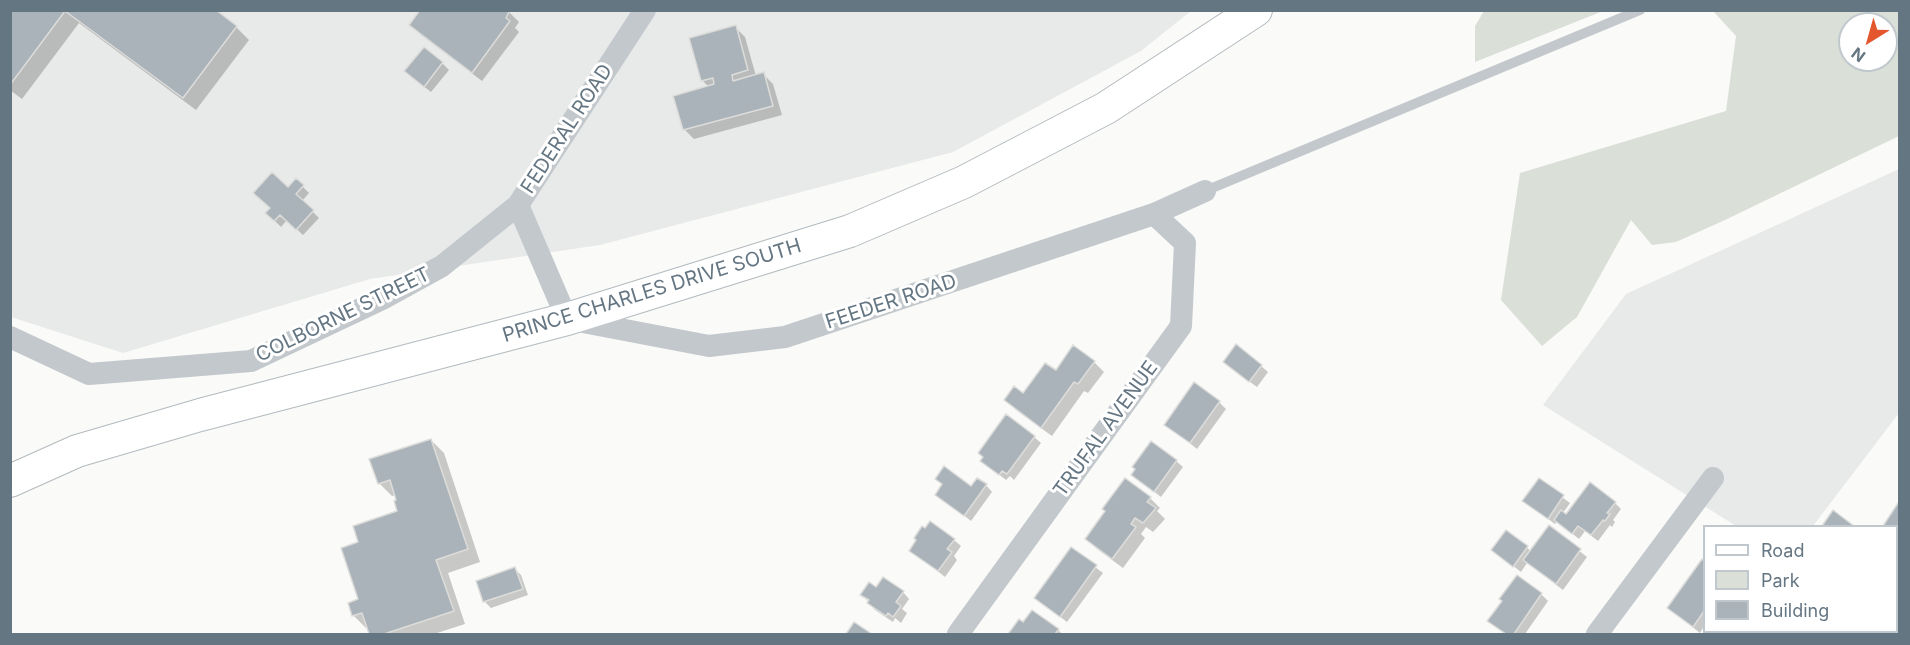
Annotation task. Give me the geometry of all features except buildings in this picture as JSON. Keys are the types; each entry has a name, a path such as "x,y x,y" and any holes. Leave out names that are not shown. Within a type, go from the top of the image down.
{"main road":[{"name":"PRINCE CHARLES DRIVE SOUTH","path":"10,481 77,451 200,415 567,319 850,231 964,182 1106,108 1256,10"}],"street":[{"name":"FEDERAL ROAD","path":"567,319 518,205 645,10"},
{"name":"FEEDER ROAD","path":"567,319 709,346 785,337 1154,214 1205,192"},
{"name":"COLBORNE STREET","path":"10,338 89,374 251,361 382,299 442,266 518,205"},
{"name":"TRUFAL AVENUE","path":"958,634 1181,326 1185,243 1154,214"},
{"path":"1597,634 1713,478"}],"lane":[{"path":"1205,192 1640,10"}],"shaded area":[{"path":"11,11 1191,11 1141,51 953,152 600,245 370,279 123,353 11,317"},
{"path":"1899,169 1899,413 1814,525 1734,525 1543,405 1626,294"}],"green space":[{"path":"1484,11 1603,11 1475,62 1475,26"},
{"path":"1713,11 1899,11 1899,136 1676,242 1652,245 1631,220 1577,317 1542,346 1501,300 1520,173 1726,111 1736,36"}]}
